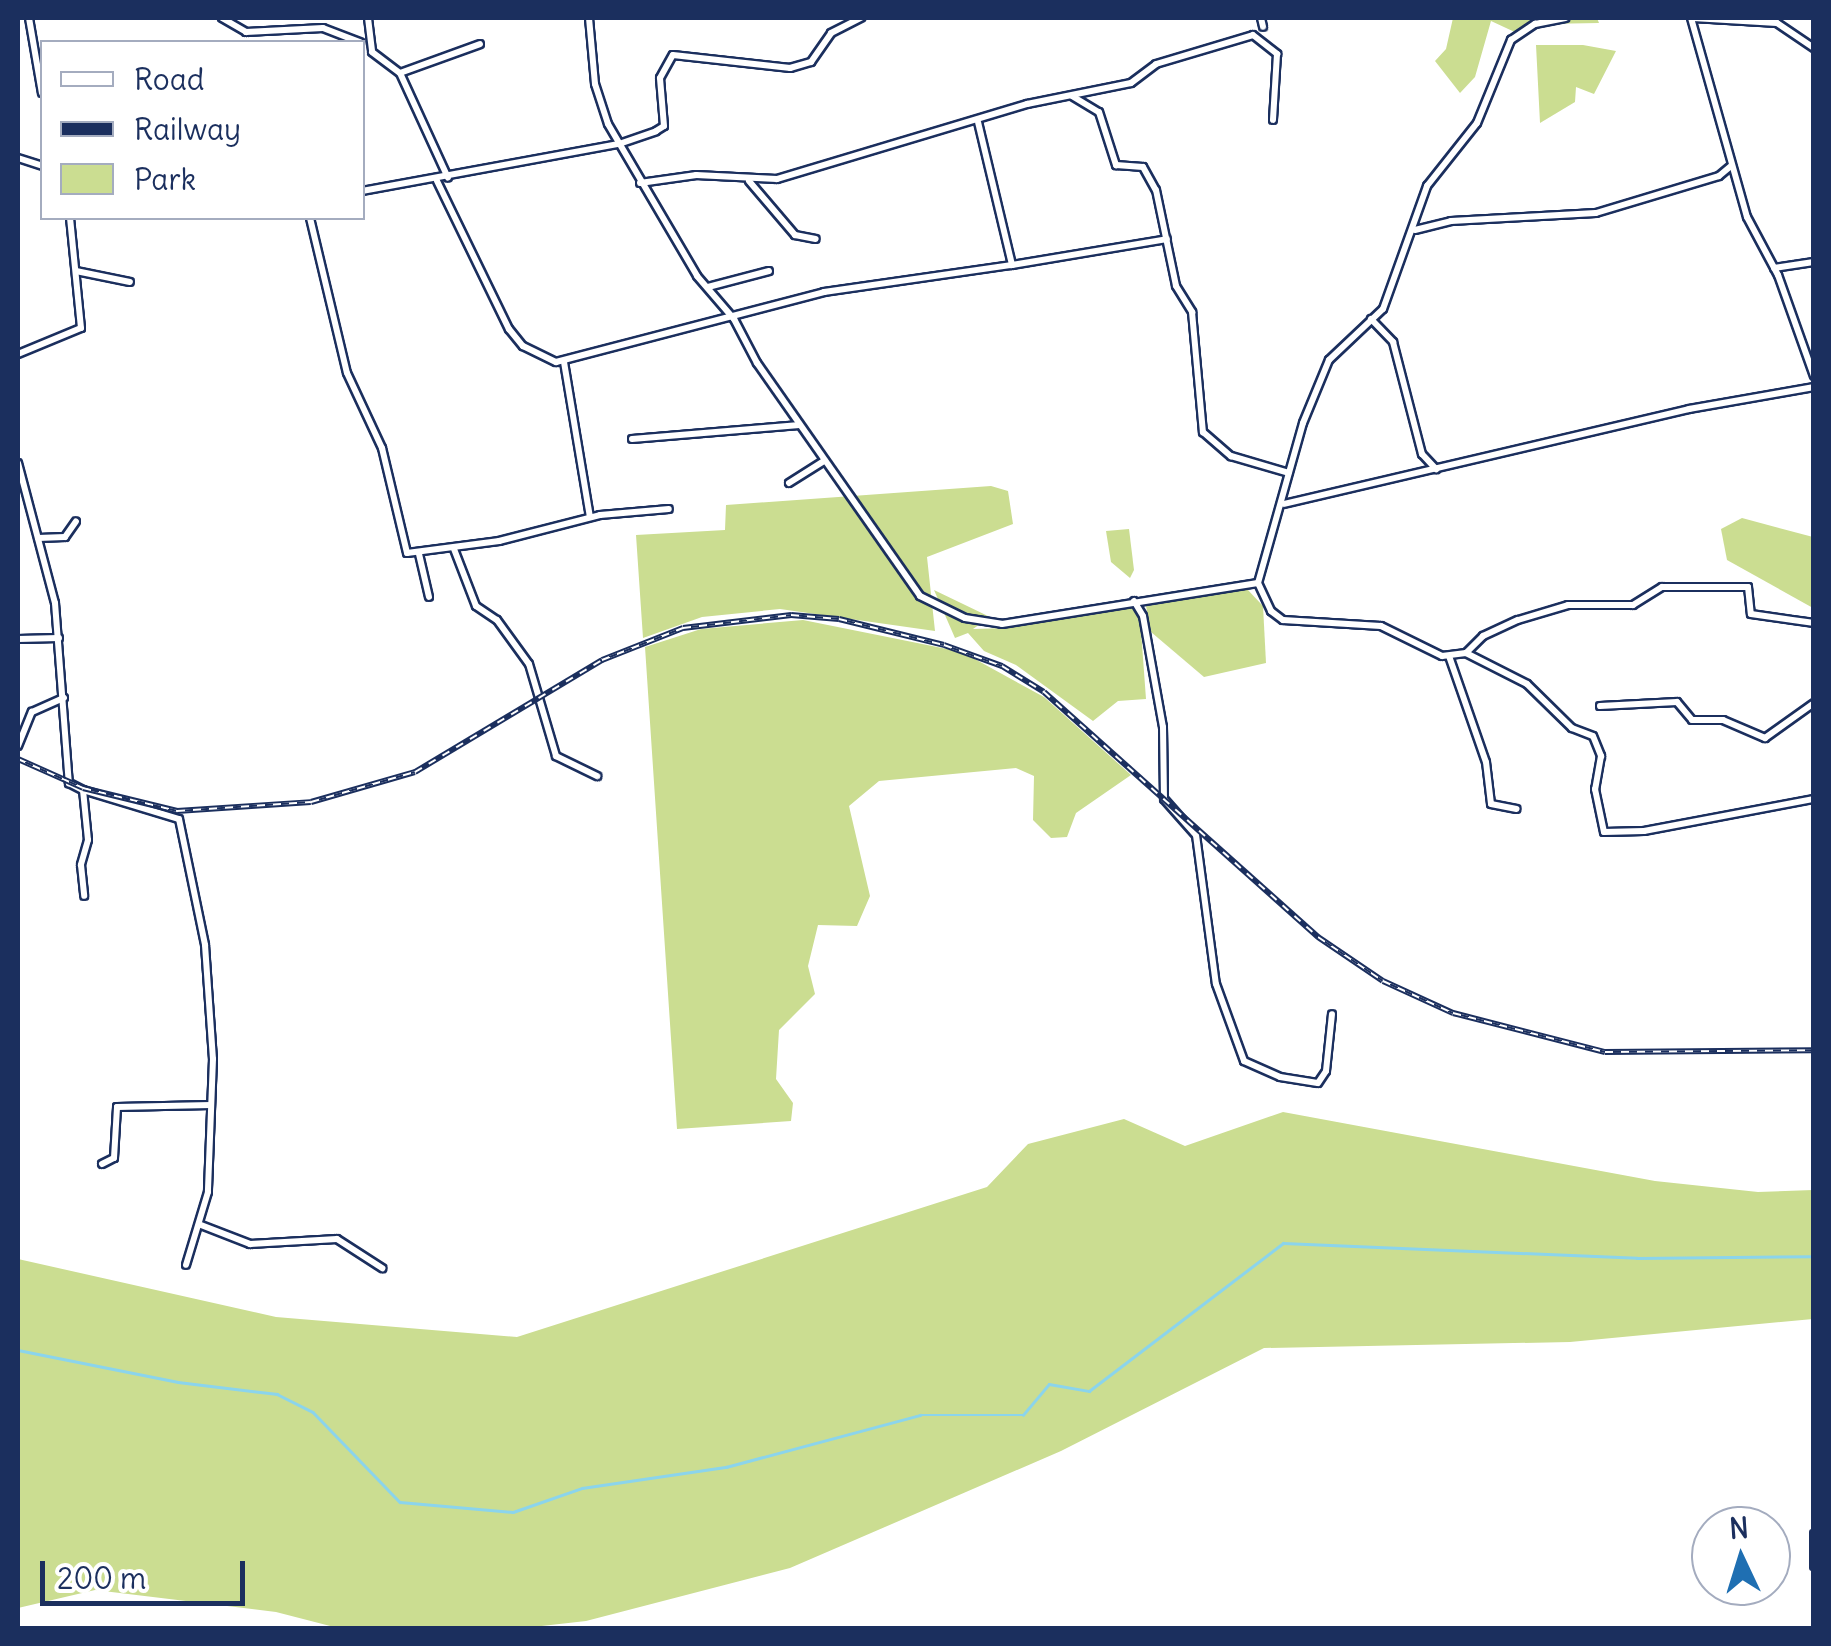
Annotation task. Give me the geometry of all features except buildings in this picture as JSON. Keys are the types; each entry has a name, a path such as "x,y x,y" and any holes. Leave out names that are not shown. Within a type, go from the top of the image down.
{"street":[{"path":"29,18 40,81"},
{"path":"222,18 246,32 323,28 354,40"},
{"path":"368,18 372,52"},
{"path":"589,18 594,84 640,183 905,578 939,609 1002,624 1258,583"},
{"path":"365,192 619,144 663,127 660,78 676,54 790,68 810,62 831,33 860,18"},
{"path":"1261,18 1263,27"},
{"path":"1565,18 1534,24 1511,40 1477,123 1427,186 1391,294 1371,320 1329,360 1289,473 1284,504 1258,583 1270,612 1283,620 1381,626 1425,652 1466,654 1527,684 1572,728 1591,734 1601,756 1595,789 1604,832 1814,798"},
{"path":"1814,48 1777,23 1692,18 1747,217 1774,268 1814,376"},
{"path":"640,183 696,175 777,179 887,142 978,122 1068,95 1131,83 1156,64 1254,35 1277,54 1273,120"},
{"path":"400,73 480,44"},
{"path":"365,46 400,73 448,178"},
{"path":"1068,95 1099,112 1116,164 1145,168 1162,204 1178,292 1192,312 1200,426 1232,456 1289,473"},
{"path":"978,122 1012,265"},
{"path":"1414,230 1451,221 1596,213 1720,176 1731,166"},
{"path":"749,180 794,235 816,239"},
{"path":"437,181 516,340 564,362 727,313 1167,239"},
{"path":"18,354 80,331 70,220"},
{"path":"310,220 352,393 382,448 404,547 419,554 454,549 590,517 668,508"},
{"path":"1774,268 1814,262"},
{"path":"76,271 130,282"},
{"path":"708,287 768,271"},
{"path":"1371,320 1393,342 1422,454 1438,471"},
{"path":"564,362 590,517"},
{"path":"1284,504 1438,471 1689,408 1814,387"},
{"path":"632,439 800,426"},
{"path":"789,483 824,461"},
{"path":"18,463 20,485 38,538 59,638 70,783 177,815 205,946 211,1104 200,1225 186,1266"},
{"path":"18,497 27,502"},
{"path":"38,538 65,537 76,521"},
{"path":"454,549 472,600 496,620 528,664 556,756 597,776"},
{"path":"419,554 429,597"},
{"path":"1466,654 1483,636 1518,620 1568,605 1633,604 1662,587 1748,587 1751,614 1814,623"},
{"path":"1133,601 1143,616 1163,726 1164,799 1196,835 1217,990 1244,1061 1280,1077 1318,1082 1326,1072 1332,1014"},
{"path":"18,639 59,638"},
{"path":"1449,656 1486,762 1491,804 1517,808"},
{"path":"18,746 32,712 64,698"},
{"path":"1600,706 1676,702 1692,720 1723,720 1764,738 1814,703"},
{"path":"83,790 84,896"},
{"path":"102,1164 114,1158 117,1106 211,1104"},
{"path":"200,1225 250,1244 337,1239 382,1268"},
{"path":"1814,1534 1814,1566"}],"green space":[{"path":"1453,18 1597,18 1599,23 1544,24 1519,34 1491,21 1475,77 1460,93 1435,61 1446,49"},
{"path":"1536,45 1583,45 1616,51 1594,94 1576,87 1575,102 1540,123"},
{"path":"991,486 1008,491 1013,524 927,557 935,631 780,609 702,617 643,638 636,535 725,530 726,505"},
{"path":"1742,518 1813,537 1813,608 1727,560 1721,529"},
{"path":"1129,529 1134,570 1130,578 1111,562 1106,531"},
{"path":"1247,589 1263,606 1266,663 1204,677 1151,632 1146,606"},
{"path":"934,590 990,617 973,629 1008,628 1130,601 1140,617 1146,699 1118,701 1093,721 1016,665 984,651 968,633 955,638"},
{"path":"803,620 962,652 1044,697 1131,775 1076,813 1067,837 1051,838 1033,820 1034,776 1016,768 879,781 849,806 870,896 857,926 818,925 808,966 815,994 779,1030 776,1079 793,1103 791,1121 677,1129 645,647 701,629"},
{"path":"1283,1112 1655,1181 1758,1192 1813,1190 1813,1319 1570,1342 1264,1348 1061,1451 790,1568 586,1621 524,1628 338,1628 276,1612 95,1590 18,1608 18,1259 276,1317 517,1337 987,1187 1028,1144 1124,1119 1185,1146"}],"waterway":[{"path":"18,1350 178,1382 277,1394 313,1412 400,1502 513,1512 582,1488 726,1467 920,1415 1023,1415 1049,1384 1089,1391 1283,1243 1637,1258 1814,1256"}],"railway":[{"path":"18,759 83,788 177,811 311,802 415,772 602,660 683,628 791,615 839,619 944,645 1002,666 1044,692 1318,937 1383,981 1453,1013 1605,1052 1814,1050"}]}
